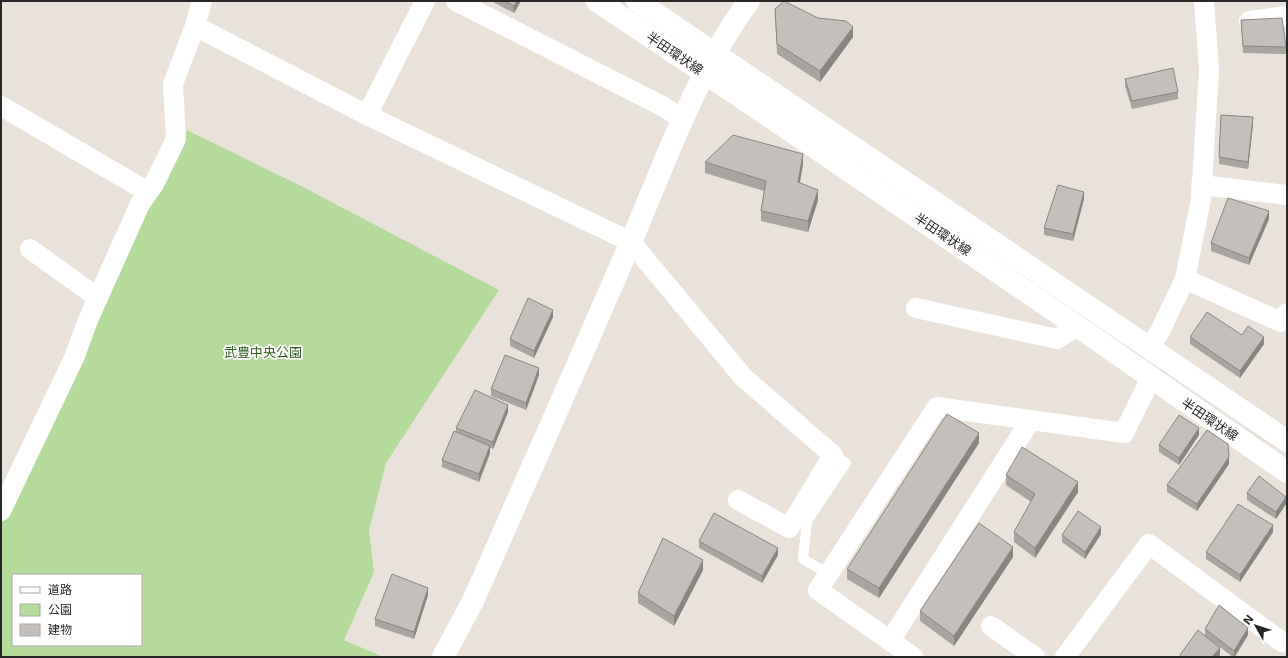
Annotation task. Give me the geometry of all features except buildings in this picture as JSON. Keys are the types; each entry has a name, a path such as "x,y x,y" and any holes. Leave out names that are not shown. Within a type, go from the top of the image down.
{"main road":[{"name":"半田環状線","path":"597,1 710,64 1149,347 1287,441"},
{"name":"半田環状線","path":"637,1 710,64 1077,326 1287,472"},
{"path":"443,657 473,601 631,242 683,119 710,64 749,1"}],"street":[{"path":"1,511 74,358 98,298 140,204 176,139 173,84 195,26 202,1"},
{"path":"367,115 425,1"},
{"path":"456,1 655,102 683,119"},
{"path":"1149,347 1159,333 1186,279 1201,199 1209,69 1204,1"},
{"path":"1249,21 1287,16"},
{"path":"195,26 367,115 631,242 744,378 833,455 789,528 738,500"},
{"path":"1,106 148,192"},
{"path":"1202,185 1287,195"},
{"path":"30,249 98,298"},
{"path":"1186,279 1281,322 1287,313"},
{"path":"916,308 1057,339 1077,326"},
{"path":"913,657 818,590 937,407 1124,433 1151,378"},
{"path":"890,641 1030,421"},
{"path":"1065,657 1149,544 1280,644"},
{"path":"991,626 1035,657"}],"lane":[{"path":"829,574 803,559 807,521 846,463 833,455"}],"green space":[{"name":"武豊中央公園","path":"187,130 303,187 499,290 386,463 369,530 374,572 344,640 383,657 1,657 1,520 144,215"}]}
